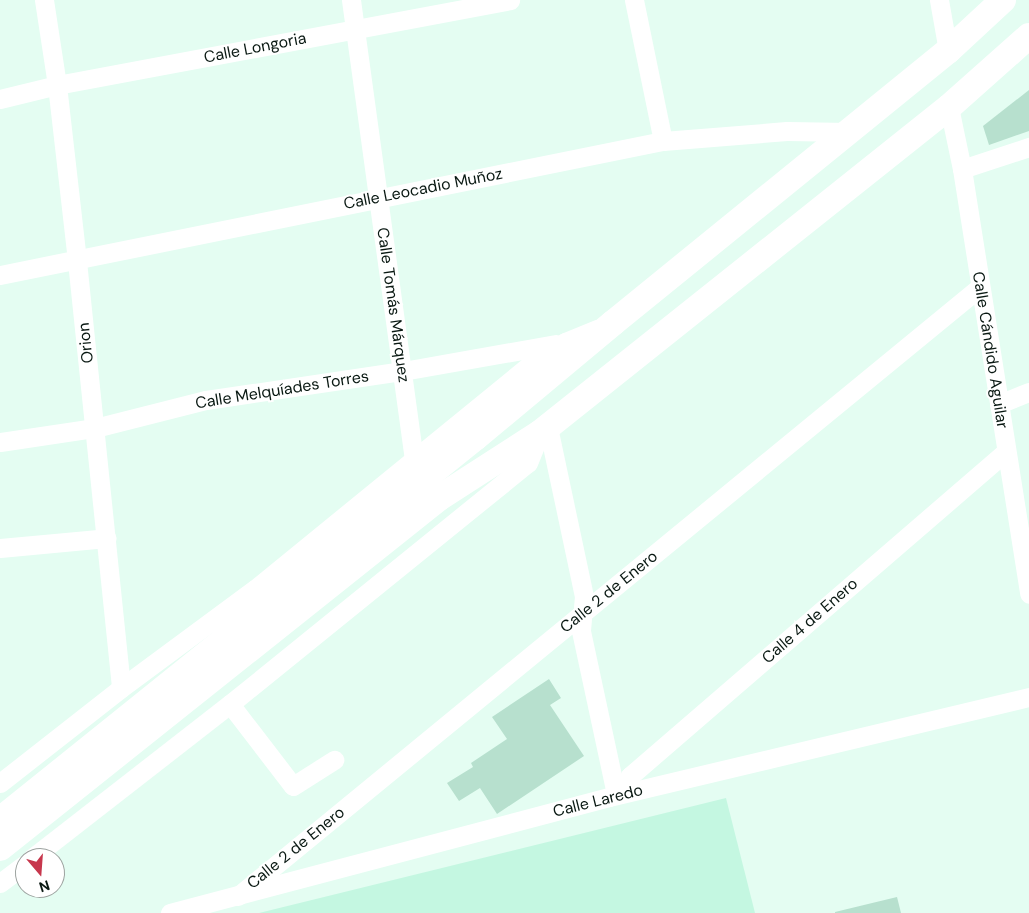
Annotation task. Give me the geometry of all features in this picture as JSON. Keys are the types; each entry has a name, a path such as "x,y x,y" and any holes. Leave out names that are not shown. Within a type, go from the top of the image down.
{"highway":[{"path":"0,820 579,353 613,323 948,51 1003,0"},
{"path":"0,848 439,498 544,430 949,107 1029,36"}],"street":[{"name":"Orion","path":"44,0 57,85 77,261 121,688"},
{"name":"Calle Tomás Márquez","path":"351,0 414,461"},
{"name":"Calle Longoria","path":"0,99 57,85 510,0"},
{"path":"634,0 663,141"},
{"path":"939,0 948,51"},
{"name":"Calle Cándido Aguilar","path":"949,107 962,169 1029,594"},
{"name":"Calle Leocadio Muñoz","path":"0,275 77,261 663,141 787,131 849,132"},
{"path":"962,169 1029,146"},
{"name":"Calle 2 de Enero","path":"238,896 980,287"},
{"path":"0,783 121,688 255,589 530,365 565,342 613,323"},
{"name":"Calle Melquíades Torres","path":"0,442 95,428 206,400 403,371 565,342"},
{"path":"999,404 1029,392"},
{"path":"544,430 584,596 581,631 613,795"},
{"path":"45,848 230,704 528,462 544,430"},
{"name":"Calle 4 de Enero","path":"613,795 630,776 1006,452"},
{"path":"0,548 107,538"},
{"name":"Calle Laredo","path":"170,913 613,795 1029,697"},
{"path":"230,704 293,786 334,760"}],"shaded area":[{"path":"726,798 755,913 259,913"}],"building":[{"path":"1029,90 1029,131 989,145 983,126"},
{"path":"549,679 561,698 550,705 584,756 497,814 480,788 459,801 447,783 473,767 471,763 507,739 492,717"},
{"path":"897,897 901,913 835,913 835,912"}]}
